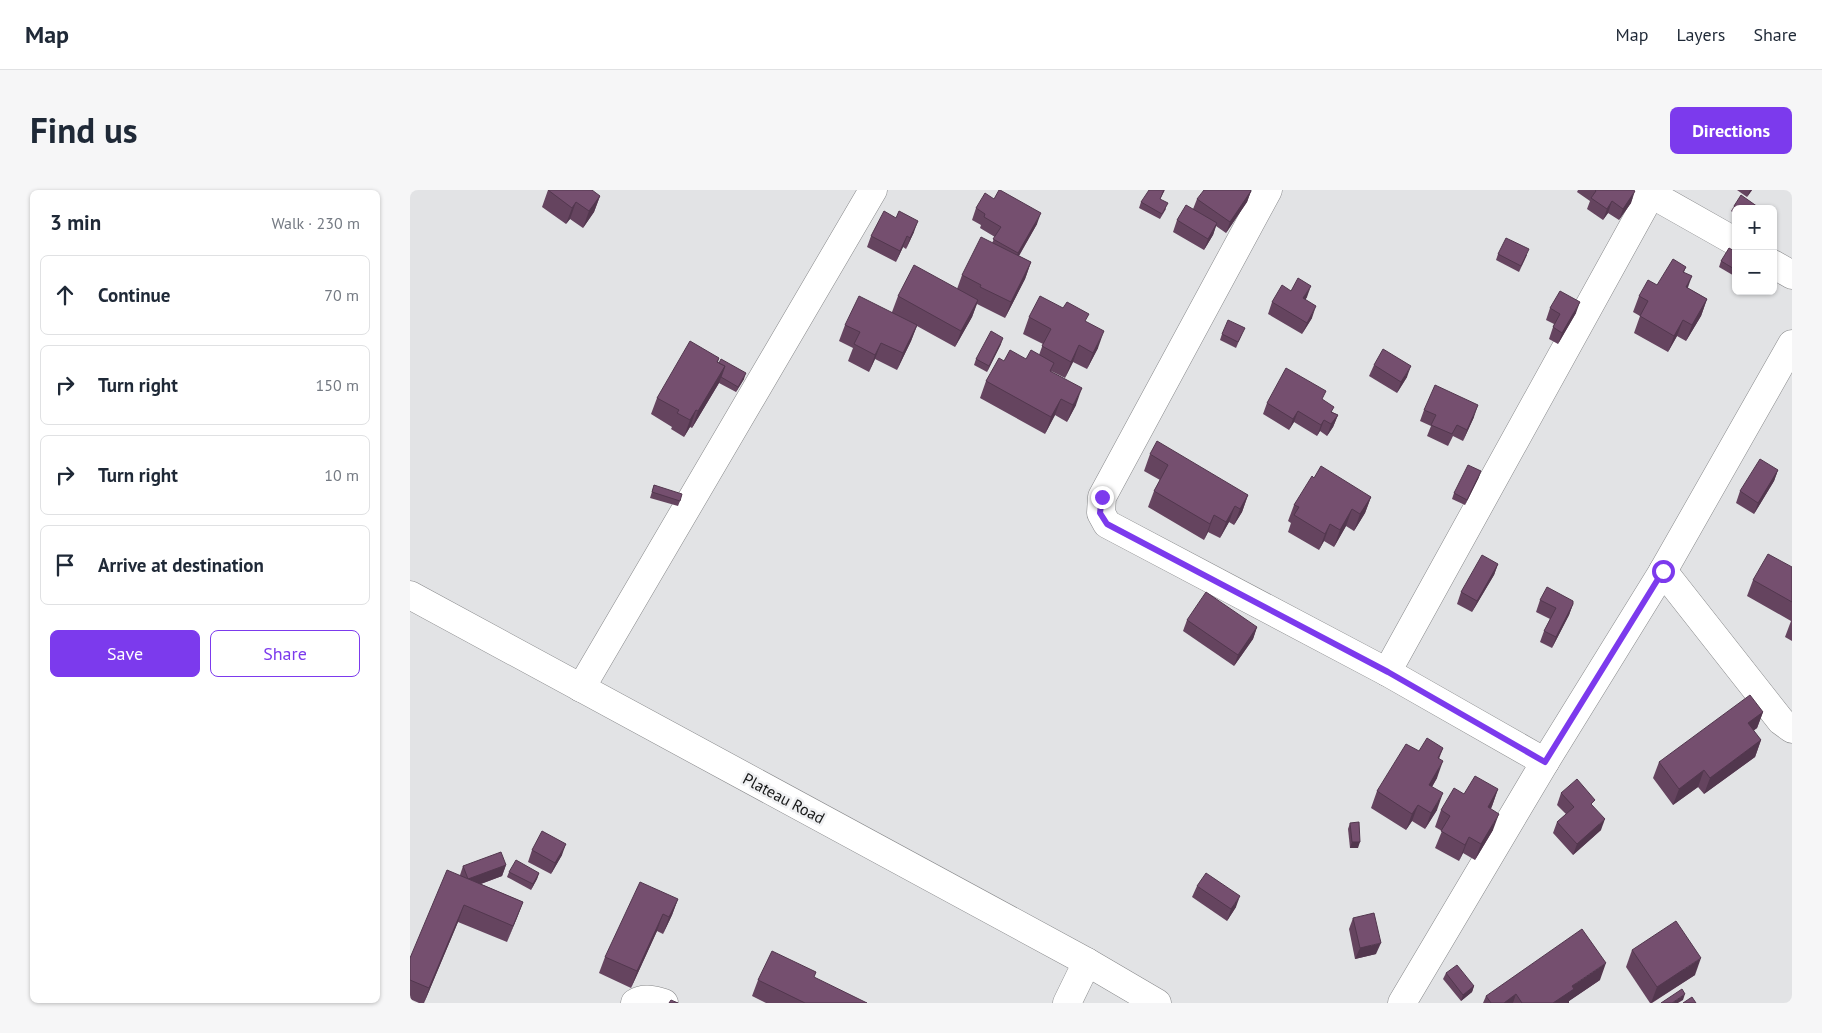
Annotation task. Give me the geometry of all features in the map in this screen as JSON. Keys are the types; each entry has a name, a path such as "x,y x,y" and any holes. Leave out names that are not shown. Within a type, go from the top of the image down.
{"street":[{"path":"582,688 873,190"},
{"path":"1268,190 1102,497 1100,513 1107,524 1114,528 1388,672 1545,762"},
{"path":"1388,672 1648,192 1732,240"},
{"path":"1777,266 1792,275"},
{"path":"1402,1003 1545,762 1663,571 1792,344"},
{"path":"1663,571 1781,721 1792,729"},
{"name":"Plateau Road","path":"410,595 1087,962 1157,1003"},
{"path":"1066,1003 1087,962"},
{"path":"635,1003 640,1000 653,999 664,1003"}],"building":[{"path":"548,190 592,190 600,196 589,211 576,202 572,208"},
{"path":"999,190 1041,213 1018,253 993,239 1001,227 984,217 985,214 976,208 985,193 994,199"},
{"path":"1149,190 1164,190 1160,199 1168,203 1162,214 1141,202"},
{"path":"1204,190 1251,191 1230,222 1197,199"},
{"path":"1595,190 1635,191 1623,209 1612,201 1607,209 1591,198"},
{"path":"1741,195 1755,205 1735,205"},
{"path":"1186,205 1217,223 1208,239 1177,220"},
{"path":"884,211 896,218 899,211 918,221 910,238 907,236 900,251 871,236"},
{"path":"981,237 1031,262 1011,302 980,287 981,285 962,275"},
{"path":"1506,238 1529,249 1521,266 1498,254"},
{"path":"1729,248 1732,250 1732,268 1721,261"},
{"path":"1673,259 1686,267 1683,272 1692,276 1686,287 1707,299 1692,325 1683,320 1674,336 1640,316 1648,301 1639,296 1648,280 1657,285"},
{"path":"914,265 978,300 961,331 898,296"},
{"path":"1298,278 1311,286 1303,298 1316,306 1307,323 1272,302 1282,285 1291,291"},
{"path":"1560,291 1580,302 1562,333 1553,327 1560,314 1550,308"},
{"path":"859,296 917,325 903,353 881,343 875,355 854,344 860,332 845,325"},
{"path":"1040,296 1063,308 1067,302 1089,314 1085,321 1104,331 1093,353 1079,345 1071,362 1042,346 1051,329 1029,317"},
{"path":"1228,320 1245,328 1238,342 1222,334"},
{"path":"991,331 1003,338 989,366 976,359"},
{"path":"690,341 719,358 717,362 725,366 698,411 696,410 690,420 677,413 679,410 657,398"},
{"path":"1383,349 1411,366 1401,382 1374,365"},
{"path":"1010,350 1026,359 1031,350 1054,363 1050,371 1082,388 1073,405 1061,399 1051,417 986,381 999,358 1004,361"},
{"path":"721,359 746,373 738,387 721,377 725,366 719,363"},
{"path":"1286,368 1326,391 1322,399 1334,407 1331,412 1338,415 1331,424 1324,420 1321,425 1298,411 1293,419 1267,403"},
{"path":"1435,385 1478,405 1467,430 1457,425 1452,434 1431,425 1436,415 1424,410"},
{"path":"1157,441 1248,495 1240,509 1235,506 1226,522 1214,515 1210,524 1154,491 1168,465 1150,454"},
{"path":"1760,459 1778,470 1758,503 1740,491"},
{"path":"1468,465 1481,471 1467,500 1454,493"},
{"path":"1321,466 1371,497 1360,514 1352,509 1340,530 1330,524 1325,534 1294,515 1299,507 1294,505 1312,476 1314,478"},
{"path":"654,485 682,494 680,501 652,492"},
{"path":"1768,554 1792,567 1792,602 1753,580"},
{"path":"1482,555 1498,564 1477,601 1461,592"},
{"path":"1547,587 1573,601 1556,637 1544,631 1556,608 1540,600"},
{"path":"1206,592 1257,627 1238,655 1187,620"},
{"path":"1750,695 1763,712 1748,723 1761,740 1710,778 1704,770 1679,789 1659,762"},
{"path":"1427,738 1443,748 1438,758 1443,761 1429,785 1443,793 1431,813 1418,805 1412,814 1377,791 1406,744 1419,751"},
{"path":"1475,776 1498,789 1488,807 1499,814 1481,844 1469,837 1465,845 1441,831 1450,816 1441,810 1454,788 1464,794"},
{"path":"1577,779 1595,800 1591,804 1605,819 1577,844 1557,822 1574,807 1561,793"},
{"path":"1359,822 1360,842 1352,842 1350,823"},
{"path":"542,831 566,844 555,863 532,850"},
{"path":"501,852 506,865 468,879 463,866"},
{"path":"516,860 539,873 533,884 509,872"},
{"path":"447,870 523,902 513,926 464,905 429,988 410,980 410,958"},
{"path":"1206,873 1240,896 1231,909 1197,886"},
{"path":"640,882 678,899 669,917 663,914 637,971 605,957"},
{"path":"1374,913 1381,943 1360,948 1353,918"},
{"path":"1676,921 1701,958 1657,987 1632,950"},
{"path":"1582,929 1606,963 1572,986 1574,989 1553,1003 1522,1003 1516,994 1504,1003 1491,1003 1486,996"},
{"path":"772,951 816,972 814,977 867,1003 805,1003 758,980"},
{"path":"1457,965 1474,986 1463,995 1446,973"},
{"path":"1682,989 1685,994 1672,1003 1661,1003"},
{"path":"1692,997 1696,1003 1683,1003"}],"route":[{"path":"1102,497 1100,513 1107,524 1388,672 1545,762 1663,571"}]}
